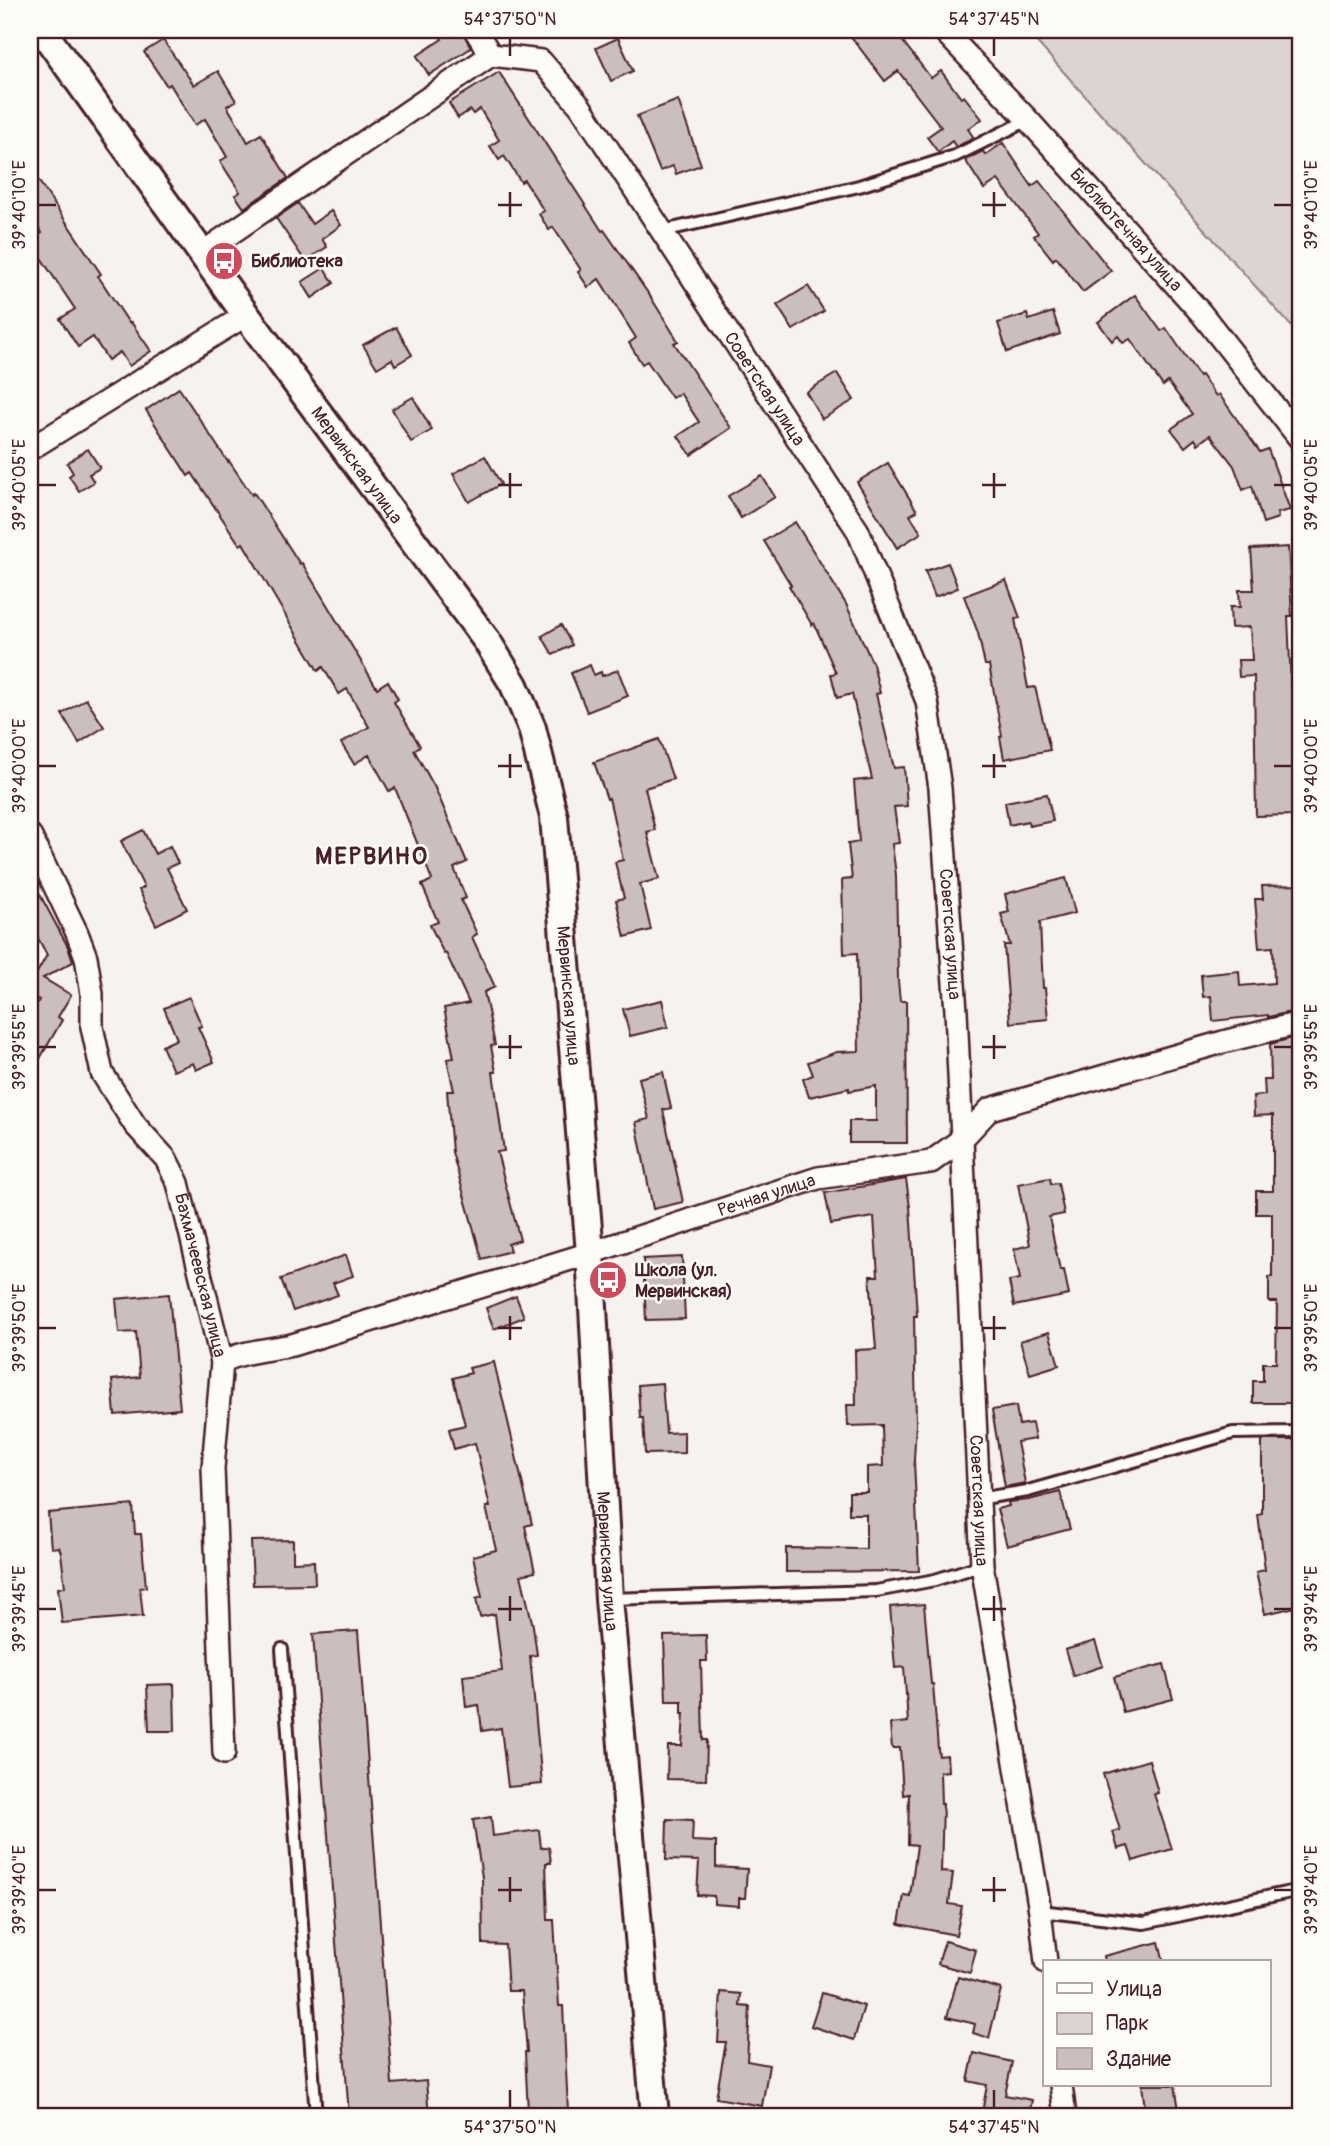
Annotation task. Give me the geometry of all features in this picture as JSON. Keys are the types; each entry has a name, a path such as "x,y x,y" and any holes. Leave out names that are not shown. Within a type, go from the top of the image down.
{"street":[{"name":"Мервинская улица","path":"42,30 246,315 487,641 513,685 532,728 554,817 590,1253 609,1599 654,2116"},
{"path":"202,253 491,55 475,30"},
{"name":"Библиотечная улица","path":"943,30 1202,313 1300,439"},
{"name":"Советская улица","path":"491,55 541,61 580,106 858,531 926,701 940,788 956,1011 982,1565 1040,1911 1046,1960"},
{"path":"30,449 246,315"},
{"name":"Бахмачеевская улица","path":"30,835 86,957 92,994 92,1027 102,1073 135,1125 166,1159 178,1184 222,1362 214,1468 224,1753"},
{"name":"Речная улица","path":"222,1362 237,1354 292,1345 590,1253 818,1178 931,1162 962,1139 990,1109 1223,1042 1300,1023"},
{"path":"1062,2086 1065,2116"}],"lane":[{"path":"663,231 859,186 955,156 1028,120"},
{"path":"977,1499 1028,1491 1233,1433 1300,1432"},
{"path":"609,1599 876,1591 935,1580 982,1565"},
{"path":"282,1649 316,2116"},
{"path":"1040,1911 1144,1923 1300,1891"}],"green space":[{"path":"1026,30 1300,30 1300,336"}],"building":[{"path":"436,30 462,30 471,48 429,75 417,56 442,39"},
{"path":"846,30 894,30 931,78 941,71 961,98 964,96 982,119 968,129 974,138 956,147 952,141 938,152 927,137 941,127 898,71 885,81"},
{"path":"618,38 633,71 611,81 596,48"},
{"path":"163,40 194,85 218,71 236,101 227,106 248,142 261,134 288,178 244,208 235,195 240,192 220,161 227,157 205,119 195,125 170,84 167,86 144,52"},
{"path":"499,72 602,231 604,230 650,296 678,341 674,343 731,428 691,455 678,436 699,422 680,393 672,398 647,361 642,364 629,343 636,338 599,279 588,287 578,272 581,270 553,227 549,230 539,214 544,211 524,180 521,182 504,156 499,160 490,146 499,140 480,109 473,114 470,110 458,118 449,103"},
{"path":"678,100 701,165 676,174 673,166 660,171 637,116"},
{"path":"1003,143 1032,186 1039,181 1111,271 1083,292 1056,257 1053,260 1034,236 1038,233 998,180 984,189 965,160 983,151 985,155"},
{"path":"30,168 101,274 98,276 129,323 131,322 151,351 129,366 120,352 108,360 93,337 78,347 60,319 75,309 41,258 30,266 30,241 42,233 30,215"},
{"path":"298,203 312,224 331,211 341,225 322,239 327,247 305,261 276,218"},
{"path":"324,268 334,283 312,298 302,282"},
{"path":"808,286 824,311 793,330 777,305"},
{"path":"1135,295 1161,331 1166,328 1199,376 1201,375 1216,396 1219,394 1260,452 1268,449 1290,510 1277,513 1278,518 1263,523 1252,486 1243,490 1234,466 1210,435 1198,444 1195,439 1185,447 1171,429 1192,414 1168,382 1163,386 1130,339 1123,343 1118,336 1112,341 1098,322"},
{"path":"1053,312 1060,334 1007,352 998,323 1027,314 1029,320"},
{"path":"396,327 412,355 395,365 392,359 377,368 363,345"},
{"path":"837,373 854,400 822,419 806,392"},
{"path":"179,388 228,462 252,495 254,493 300,564 302,563 377,688 388,681 398,699 394,702 420,746 414,750 435,788 467,862 454,868 466,898 461,900 477,934 472,937 495,987 484,992 495,1045 491,1046 496,1072 493,1072 504,1151 497,1152 520,1240 508,1244 510,1251 482,1259 452,1152 447,1091 454,1091 447,1059 454,1058 444,1008 469,1003 430,925 438,922 422,885 432,880 395,788 389,791 369,755 354,764 341,743 369,727 347,689 339,694 323,667 318,671 243,543 240,545 192,473 188,476 146,410"},
{"path":"413,397 432,430 411,442 392,409"},
{"path":"88,449 100,468 89,474 94,482 79,491 69,476 73,473 67,463"},
{"path":"485,456 501,484 469,502 453,474"},
{"path":"888,463 917,511 910,515 921,533 897,548 857,482"},
{"path":"762,476 775,497 741,518 728,496"},
{"path":"795,522 846,604 873,664 880,693 876,694 894,768 904,767 907,806 894,807 899,843 892,844 896,875 898,981 900,1001 906,1001 907,1143 849,1143 849,1121 876,1121 876,1086 849,1091 849,1088 809,1097 803,1079 813,1075 808,1062 837,1052 859,1051 857,953 844,954 842,880 852,879 848,844 859,842 854,781 872,779 852,694 837,698 831,674 836,673 814,623 812,625 764,541"},
{"path":"1288,547 1292,616 1288,616 1291,686 1294,686 1298,815 1256,816 1254,676 1239,677 1238,660 1252,660 1250,627 1231,628 1230,607 1240,607 1239,590 1254,590 1251,549"},
{"path":"948,563 958,588 935,597 925,571"},
{"path":"1006,580 1020,618 1015,619 1028,688 1035,687 1050,750 1004,759 989,665 985,665 978,633 964,596"},
{"path":"561,625 572,645 553,655 542,636"},
{"path":"590,665 594,675 601,672 602,676 618,670 628,696 587,712 571,673"},
{"path":"86,699 104,727 79,743 62,714"},
{"path":"659,739 673,779 645,788 655,830 647,832 659,879 640,884 651,930 625,937 616,900 624,898 615,862 623,860 609,798 607,799 594,762"},
{"path":"1047,794 1053,821 1029,826 1028,821 1009,825 1005,802"},
{"path":"143,830 155,854 170,846 178,863 167,868 187,909 156,925 139,890 144,887 121,841"},
{"path":"30,876 68,947 73,962 43,978 71,995 58,1017 62,1020 30,1076 30,1016 39,1000 30,995 30,985 47,955 30,923"},
{"path":"1066,878 1075,913 1040,922 1043,988 1048,1019 1010,1023 1004,945 1010,945 1001,914 1009,912 1005,894"},
{"path":"1300,885 1300,1010 1268,1017 1213,1021 1211,996 1203,997 1201,975 1239,971 1240,986 1274,983 1273,947 1259,948 1255,899 1263,899 1262,886"},
{"path":"189,997 202,1026 198,1027 214,1062 196,1070 193,1063 173,1071 162,1046 177,1039 164,1008"},
{"path":"662,1000 668,1027 630,1036 623,1009"},
{"path":"1300,1036 1300,1403 1253,1403 1253,1381 1263,1381 1263,1363 1276,1363 1277,1302 1269,1302 1269,1277 1272,1277 1272,1214 1256,1214 1256,1191 1273,1191 1273,1115 1254,1116 1253,1096 1265,1095 1264,1080 1271,1080 1270,1044"},
{"path":"663,1072 671,1108 663,1110 683,1202 653,1209 636,1122 649,1119 639,1078"},
{"path":"1050,1178 1051,1184 1058,1183 1064,1214 1049,1217 1060,1270 1064,1270 1069,1295 1014,1306 1009,1281 1020,1279 1014,1249 1030,1245 1018,1184"},
{"path":"906,1179 917,1316 914,1316 914,1460 919,1571 786,1572 786,1548 866,1549 866,1514 849,1514 849,1492 867,1492 867,1467 883,1466 882,1425 848,1426 847,1405 856,1405 855,1350 876,1349 870,1276 878,1276 874,1217 831,1224 825,1193"},
{"path":"346,1255 353,1276 333,1283 338,1295 293,1311 281,1279"},
{"path":"682,1257 685,1319 646,1320 643,1259"},
{"path":"169,1294 180,1409 115,1415 112,1380 140,1377 136,1332 119,1333 116,1299"},
{"path":"516,1296 524,1317 494,1329 486,1308"},
{"path":"1049,1332 1059,1365 1030,1374 1020,1341"},
{"path":"494,1362 532,1524 525,1526 535,1572 521,1575 537,1655 530,1656 542,1784 508,1787 501,1728 482,1731 479,1705 466,1707 463,1676 502,1671 495,1614 480,1617 476,1599 482,1597 473,1556 496,1550 486,1507 490,1507 475,1443 454,1449 449,1429 465,1425 453,1378 471,1373 469,1368"},
{"path":"662,1383 666,1433 684,1432 684,1453 645,1454 638,1385"},
{"path":"1016,1406 1019,1425 1032,1423 1035,1439 1017,1442 1025,1483 1005,1487 992,1410"},
{"path":"1262,1440 1300,1440 1300,1606 1265,1614 1256,1572 1265,1570 1258,1515 1262,1514"},
{"path":"1060,1492 1070,1529 1007,1546 997,1509 1009,1506 1008,1502"},
{"path":"133,1505 135,1534 141,1534 146,1587 140,1588 143,1616 62,1623 58,1588 65,1587 61,1553 59,1547 51,1548 48,1513"},
{"path":"293,1540 293,1562 314,1561 315,1584 253,1585 251,1541"},
{"path":"924,1604 939,1756 947,1755 948,1771 940,1772 943,1804 941,1872 953,1873 949,1904 962,1906 956,1935 899,1924 904,1895 910,1896 917,1845 908,1844 909,1794 903,1795 900,1748 892,1748 890,1724 908,1722 904,1667 895,1668 890,1607"},
{"path":"358,1631 392,2084 426,2081 429,2116 349,2116 313,1634"},
{"path":"706,1635 707,1661 701,1661 703,1740 707,1740 706,1780 667,1779 668,1746 682,1746 684,1713 682,1701 666,1701 664,1636"},
{"path":"1095,1641 1103,1666 1073,1676 1065,1650"},
{"path":"1164,1664 1173,1699 1123,1712 1114,1677"},
{"path":"174,1684 175,1731 149,1731 147,1685"},
{"path":"1149,1760 1158,1793 1154,1794 1172,1849 1133,1861 1128,1846 1118,1849 1113,1832 1120,1830 1103,1774"},
{"path":"491,1817 493,1836 539,1830 541,1848 549,1847 551,1863 546,1863 548,1920 554,1920 559,2006 563,2006 568,2111 528,2113 522,1991 508,1991 505,1945 483,1944 482,1877 473,1820"},
{"path":"667,1819 693,1820 692,1841 716,1842 716,1867 747,1869 745,1898 739,1898 739,1906 714,1904 714,1896 697,1895 699,1861 666,1860"},
{"path":"945,1941 976,1950 970,1973 938,1964"},
{"path":"1159,1942 1164,1960 1105,1960 1104,1956"},
{"path":"958,1977 1001,1989 989,2038 973,2033 975,2024 947,2017"},
{"path":"721,1992 741,1994 740,2006 750,2007 747,2061 769,2065 762,2106 716,2098 726,2042 718,2042"},
{"path":"822,1993 864,2006 854,2040 811,2026"},
{"path":"974,2053 1012,2062 1005,2095 1032,2100 1029,2116 982,2113 987,2085 968,2081"},
{"path":"1142,2086 1175,2086 1180,2116 1146,2116"}],"place":[{"name":"Библиотека","path":"224,261"},
{"name":"Школа (ул. Мервинская)","path":"608,1280"}],"district":[{"name":"МЕРВИНО","path":"372,856"}]}
